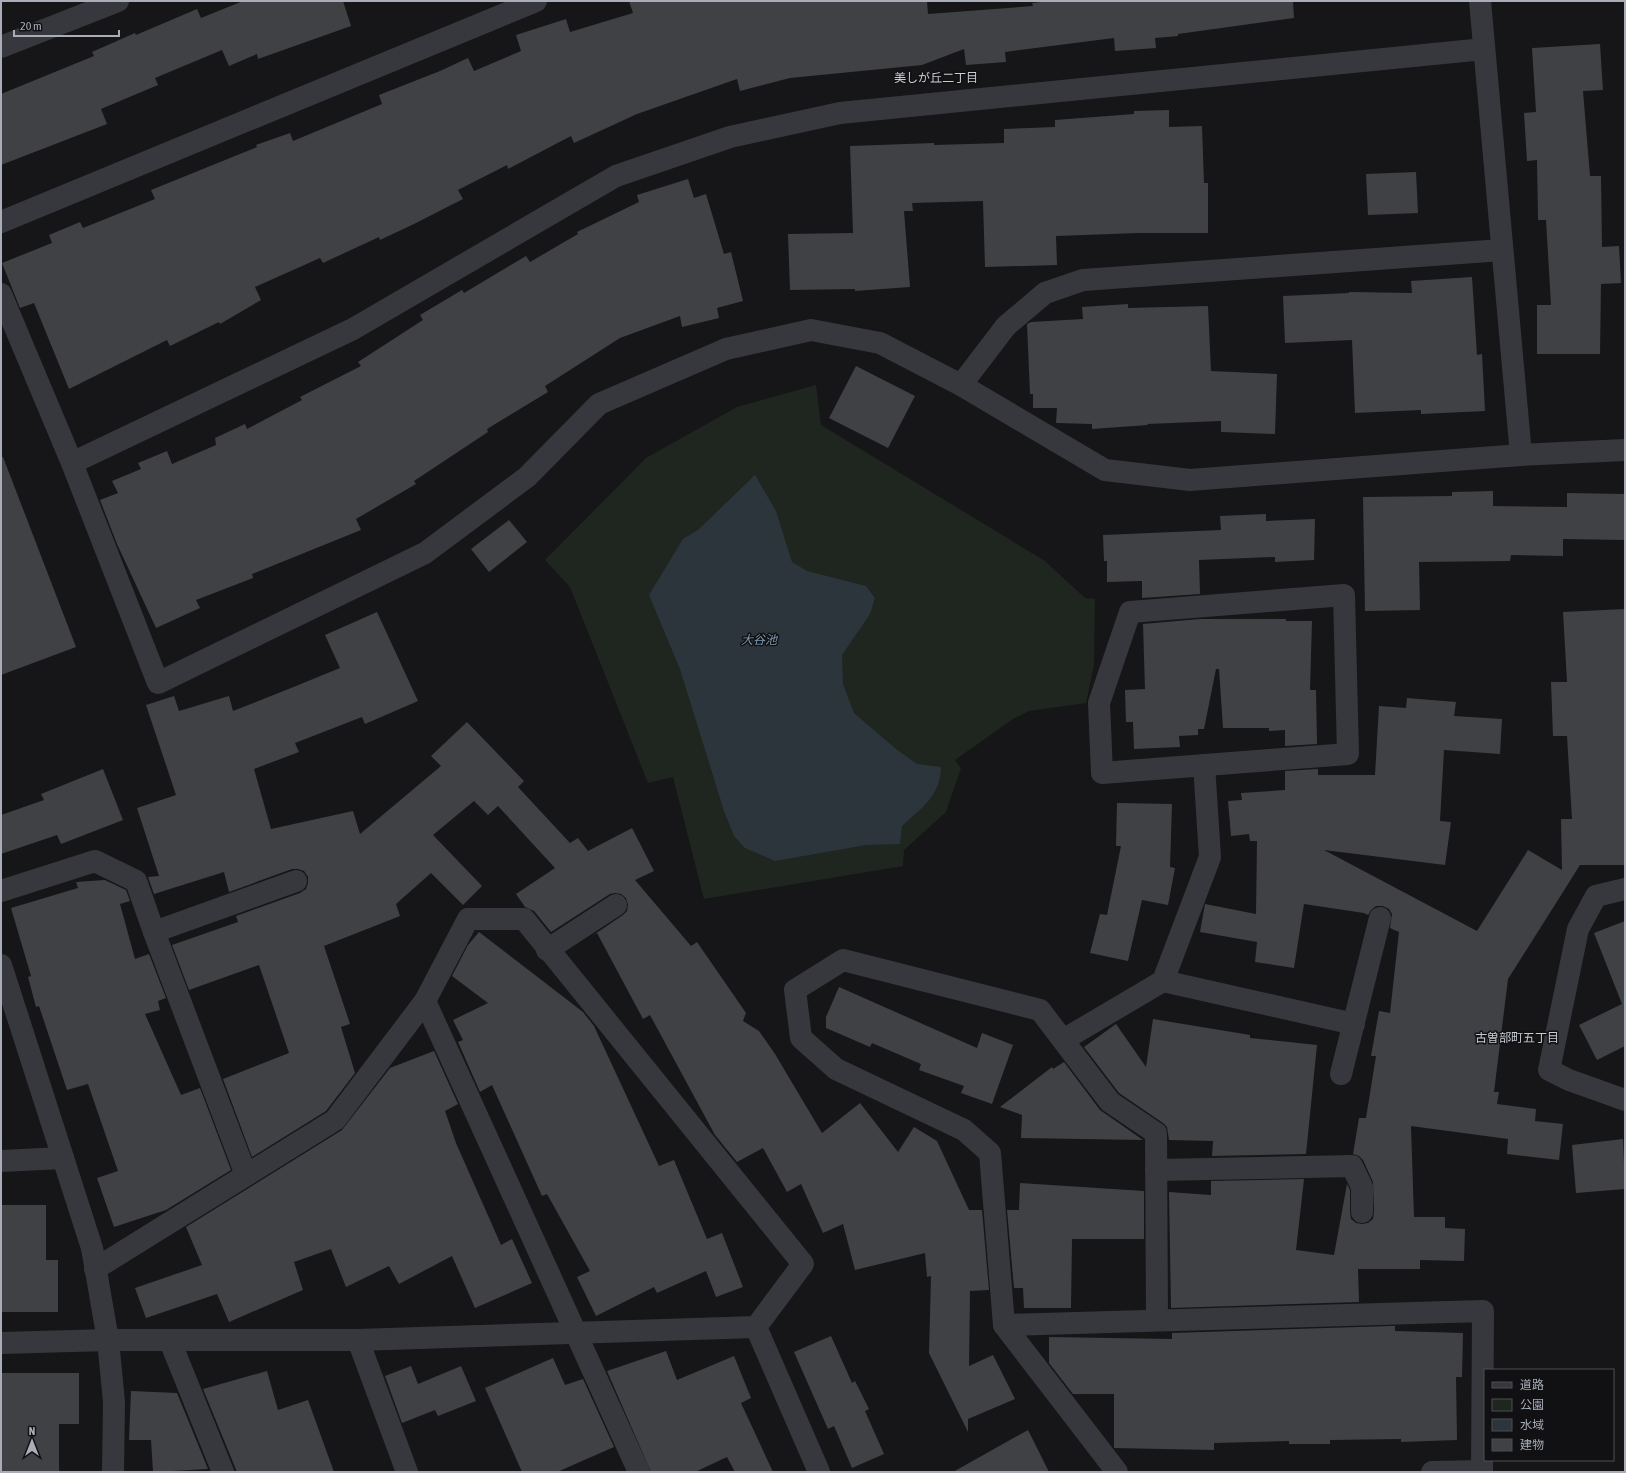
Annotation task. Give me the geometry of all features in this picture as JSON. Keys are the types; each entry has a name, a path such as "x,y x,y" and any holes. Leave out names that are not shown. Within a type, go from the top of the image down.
{"street":[{"path":"1,47 118,1"},
{"path":"1,222 536,1"},
{"path":"1480,1 1521,455"},
{"path":"72,463 353,329 616,176 730,137 840,113 1484,49"},
{"path":"961,385 1006,326 1045,293 1083,280 1502,250"},
{"path":"1,294 72,463 158,683 425,553 527,477 599,404 726,349 811,330 880,343 961,385 1105,470 1190,480 1521,455 1625,450"},
{"path":"1344,595 1348,754 1204,765 1102,773 1099,703 1130,612 1344,595"},
{"path":"1063,1040 1163,980 1210,857 1204,765"},
{"path":"1,891 95,861 136,881 246,1176"},
{"path":"154,932 296,881"},
{"path":"1625,889 1596,896 1578,929 1549,1070 1569,1080 1625,1100"},
{"path":"548,950 616,905"},
{"path":"1341,1074 1380,918"},
{"path":"95,1269 335,1120 425,1001 468,919 524,919 803,1264 756,1327"},
{"path":"1117,1472 1004,1325 990,1153 964,1130 836,1069 801,1038 796,990 843,960 1040,1010 1110,1102 1156,1133 1157,1320"},
{"path":"3,977 92,1248 108,1340 114,1402 113,1472"},
{"path":"1163,980 1354,1024"},
{"path":"425,1001 639,1472"},
{"path":"1,1161 63,1158"},
{"path":"1156,1170 1352,1166 1362,1187 1362,1212"},
{"path":"1004,1325 1483,1311 1482,1472 1432,1472"},
{"path":"1,1343 108,1340 358,1340 756,1327"},
{"path":"756,1327 819,1472"},
{"path":"358,1340 407,1472"},
{"path":"170,1341 223,1472"}],"green space":[{"path":"816,385 821,425 1045,561 1085,598 1095,599 1094,665 1086,703 1029,711 1013,719 955,760 961,768 946,812 904,850 903,866 704,899 673,777 648,783 570,587 545,560 646,458 737,407"}],"water":[{"name":"大谷池","path":"755,475 776,511 792,562 807,571 866,586 875,598 870,614 842,655 843,684 854,713 896,749 917,764 941,767 937,786 929,801 902,826 900,844 866,845 775,861 745,848 734,836 724,811 680,669 649,595 683,539 698,530"}],"building":[{"path":"243,1 343,1 351,26 258,59 257,54 229,66 222,50 155,78 158,85 101,109 107,124 1,165 1,94 94,56 92,52 135,33 136,35 197,9 201,18"},
{"path":"629,1 927,1 928,14 1033,6 1032,3 1050,1 1293,1 1294,18 1178,34 1178,36 1155,38 1156,48 1115,51 1114,38 1005,52 1006,62 966,65 964,49 922,65 790,78 740,91 737,79 637,114 574,143 571,136 508,169 507,165 458,190 463,199 414,224 380,240 379,237 323,263 320,258 255,287 261,300 220,324 219,322 170,346 167,340 69,389 34,303 20,308 2,263 52,243 49,235 80,222 83,228 155,199 151,190 257,147 256,145 290,133 293,141 382,104 379,95 440,71 468,58 474,71 521,51 516,35 566,19 570,32 633,13"},
{"path":"1600,44 1603,90 1583,91 1590,176 1601,176 1602,247 1619,246 1621,283 1601,284 1600,354 1537,354 1537,305 1551,305 1546,220 1538,220 1537,160 1527,161 1524,113 1536,112 1532,48"},
{"path":"1169,110 1169,127 1202,126 1204,183 1208,183 1208,233 1139,233 1056,236 1057,265 985,267 983,201 912,203 913,211 904,211 910,287 855,291 855,289 790,290 788,234 853,233 850,146 934,143 934,145 1004,143 1004,129 1055,127 1055,120 1134,114 1134,111"},
{"path":"1416,172 1418,213 1368,215 1366,174"},
{"path":"688,179 694,198 706,194 724,254 731,252 743,301 717,308 719,318 682,327 680,316 620,338 545,386 548,392 487,429 488,432 414,481 416,484 356,519 361,530 252,574 253,578 196,600 200,608 156,628 117,544 100,500 118,493 112,481 141,469 138,463 167,451 172,464 216,445 215,438 245,424 247,429 302,400 300,397 361,366 358,362 423,320 420,315 462,290 464,293 526,256 530,262 578,234 577,232 639,202 637,195"},
{"path":"1472,277 1477,355 1482,354 1485,411 1421,414 1421,410 1355,413 1352,340 1285,343 1283,296 1349,292 1412,293 1411,281"},
{"path":"1128,304 1128,308 1208,306 1211,371 1277,374 1275,434 1221,432 1221,421 1147,424 1148,425 1092,429 1092,424 1056,423 1057,408 1033,408 1033,394 1030,394 1027,324 1031,322 1083,319 1082,307"},
{"path":"856,366 915,396 888,448 829,418"},
{"path":"1,457 3,457 76,647 1,675"},
{"path":"1493,491 1493,506 1567,507 1567,493 1625,494 1625,540 1563,539 1563,556 1511,555 1510,561 1419,562 1420,610 1365,611 1363,497 1452,496 1452,492"},
{"path":"1266,514 1266,521 1315,519 1314,560 1275,562 1275,557 1199,560 1200,594 1142,598 1142,581 1107,582 1107,561 1104,561 1103,535 1221,530 1220,516"},
{"path":"509,520 527,542 489,572 471,549"},
{"path":"1625,609 1625,865 1580,865 1508,979 1494,1092 1499,1092 1497,1104 1536,1109 1535,1121 1563,1124 1559,1160 1507,1154 1508,1139 1411,1126 1414,1217 1445,1217 1445,1228 1465,1229 1464,1261 1420,1260 1420,1269 1358,1269 1359,1302 1171,1308 1169,1192 1211,1195 1211,1181 1304,1179 1296,1250 1334,1255 1347,1184 1350,1190 1351,1219 1356,1223 1368,1223 1373,1219 1374,1212 1373,1182 1363,1160 1359,1156 1353,1154 1359,1118 1366,1118 1376,1056 1371,1056 1379,1011 1390,1013 1399,932 1390,928 1392,914 1389,909 1383,906 1376,906 1368,915 1364,913 1304,904 1294,968 1255,962 1257,942 1200,932 1205,904 1256,914 1257,841 1250,841 1249,834 1231,836 1228,801 1242,800 1241,793 1285,790 1285,771 1318,769 1318,775 1375,775 1379,706 1406,708 1407,698 1456,702 1454,716 1502,719 1500,754 1444,750 1440,821 1451,822 1445,865 1324,850 1477,931 1528,850 1562,870 1561,819 1572,819 1567,736 1553,736 1551,682 1567,682 1563,612"},
{"path":"377,612 418,701 365,724 362,717 295,743 299,752 254,769 271,829 353,811 360,834 441,766 431,756 467,722 524,781 518,787 570,843 578,838 588,851 632,828 654,871 635,880 691,946 697,942 746,1013 743,1021 759,1031 775,1054 822,1133 860,1103 898,1152 914,1127 937,1141 969,1210 982,1210 989,1290 970,1291 969,1366 993,1355 1015,1399 968,1419 968,1432 929,1353 931,1276 927,1277 925,1253 855,1270 843,1224 823,1233 801,1184 787,1192 763,1148 737,1162 715,1135 650,1015 643,1019 597,933 592,936 627,911 628,905 626,898 621,894 610,894 551,932 534,911 525,907 516,894 555,868 498,806 488,815 474,801 433,835 482,886 463,905 431,873 396,904 400,916 324,946 350,1024 341,1027 355,1073 326,1111 252,1157 223,1079 289,1053 259,965 189,990 172,945 238,922 236,916 300,893 306,889 308,877 304,871 292,869 229,892 224,872 154,894 148,877 159,876 137,808 176,795 146,705 174,696 179,711 229,696 233,711 291,688 340,668 325,635"},
{"path":"1200,619 1286,619 1286,621 1312,621 1310,690 1316,690 1317,744 1285,746 1285,730 1269,731 1269,728 1223,728 1219,669 1216,669 1204,729 1198,729 1198,735 1179,736 1180,747 1134,749 1133,722 1126,722 1125,690 1145,689 1143,624"},
{"path":"103,769 123,820 61,844 57,835 1,854 1,815 44,800 41,794"},
{"path":"1117,803 1172,804 1170,867 1175,868 1168,905 1142,900 1128,961 1090,953 1100,914 1107,915 1121,846 1116,846"},
{"path":"105,880 126,890 130,901 120,904 135,959 149,954 166,998 158,1001 160,1010 145,1014 181,1095 200,1088 231,1170 166,1210 114,1227 97,1178 118,1171 88,1084 67,1090 39,1006 36,1007 28,977 31,976 11,908 78,888 76,882"},
{"path":"1625,921 1625,1046 1597,1060 1579,1025 1622,1004 1594,933"},
{"path":"479,932 583,1012 594,1026 659,1166 674,1160 707,1239 722,1233 743,1287 716,1297 706,1271 657,1293 654,1287 596,1316 577,1277 590,1271 547,1194 542,1196 492,1085 480,1092 458,1042 463,1040 453,1020 488,1003 452,976 468,945"},
{"path":"839,987 977,1048 982,1033 1013,1045 992,1104 961,1093 964,1086 919,1070 921,1064 872,1043 870,1047 826,1028 826,1017"},
{"path":"1153,1019 1250,1035 1250,1038 1317,1045 1306,1154 1212,1156 1213,1141 1169,1140 1167,1127 1119,1093 1084,1047 1116,1024 1146,1067"},
{"path":"434,1051 458,1104 445,1111 456,1143 501,1245 512,1239 532,1283 475,1308 452,1256 399,1284 389,1266 346,1287 331,1249 294,1262 303,1290 229,1322 217,1294 146,1318 135,1288 202,1265 186,1227 342,1130 390,1068"},
{"path":"1064,1062 1100,1110 1143,1140 1021,1138 1022,1115 1000,1107 1052,1067 1053,1069"},
{"path":"1623,1139 1625,1189 1576,1193 1572,1145"},
{"path":"1020,1183 1144,1191 1144,1239 1072,1239 1071,1308 1024,1308 1023,1288 1014,1288 1007,1210 1019,1210"},
{"path":"1,1205 46,1205 46,1260 58,1260 58,1312 1,1312"},
{"path":"1395,1326 1395,1331 1463,1333 1462,1377 1456,1377 1457,1440 1401,1442 1401,1439 1330,1440 1330,1444 1289,1444 1289,1441 1214,1443 1214,1450 1114,1448 1114,1394 1073,1394 1049,1363 1049,1337 1172,1339 1172,1333"},
{"path":"831,1336 852,1383 855,1381 869,1409 865,1411 884,1454 852,1468 834,1426 828,1429 794,1352"},
{"path":"666,1351 677,1380 734,1356 751,1398 741,1403 773,1472 735,1472 727,1457 695,1472 651,1472 607,1371"},
{"path":"553,1358 565,1385 583,1379 614,1447 557,1472 522,1472 485,1388"},
{"path":"411,1366 418,1384 461,1366 476,1401 438,1416 435,1410 402,1423 385,1376"},
{"path":"267,1371 278,1410 308,1400 334,1472 237,1472 203,1389"},
{"path":"1,1373 79,1373 79,1424 59,1424 59,1472 1,1472"},
{"path":"131,1391 177,1393 208,1469 153,1472 151,1440 129,1440"},
{"path":"1028,1430 1049,1472 953,1472"}],"district":[{"name":"美しが丘二丁目","path":"936,78"},
{"name":"古曽部町五丁目","path":"1517,1038"}]}
